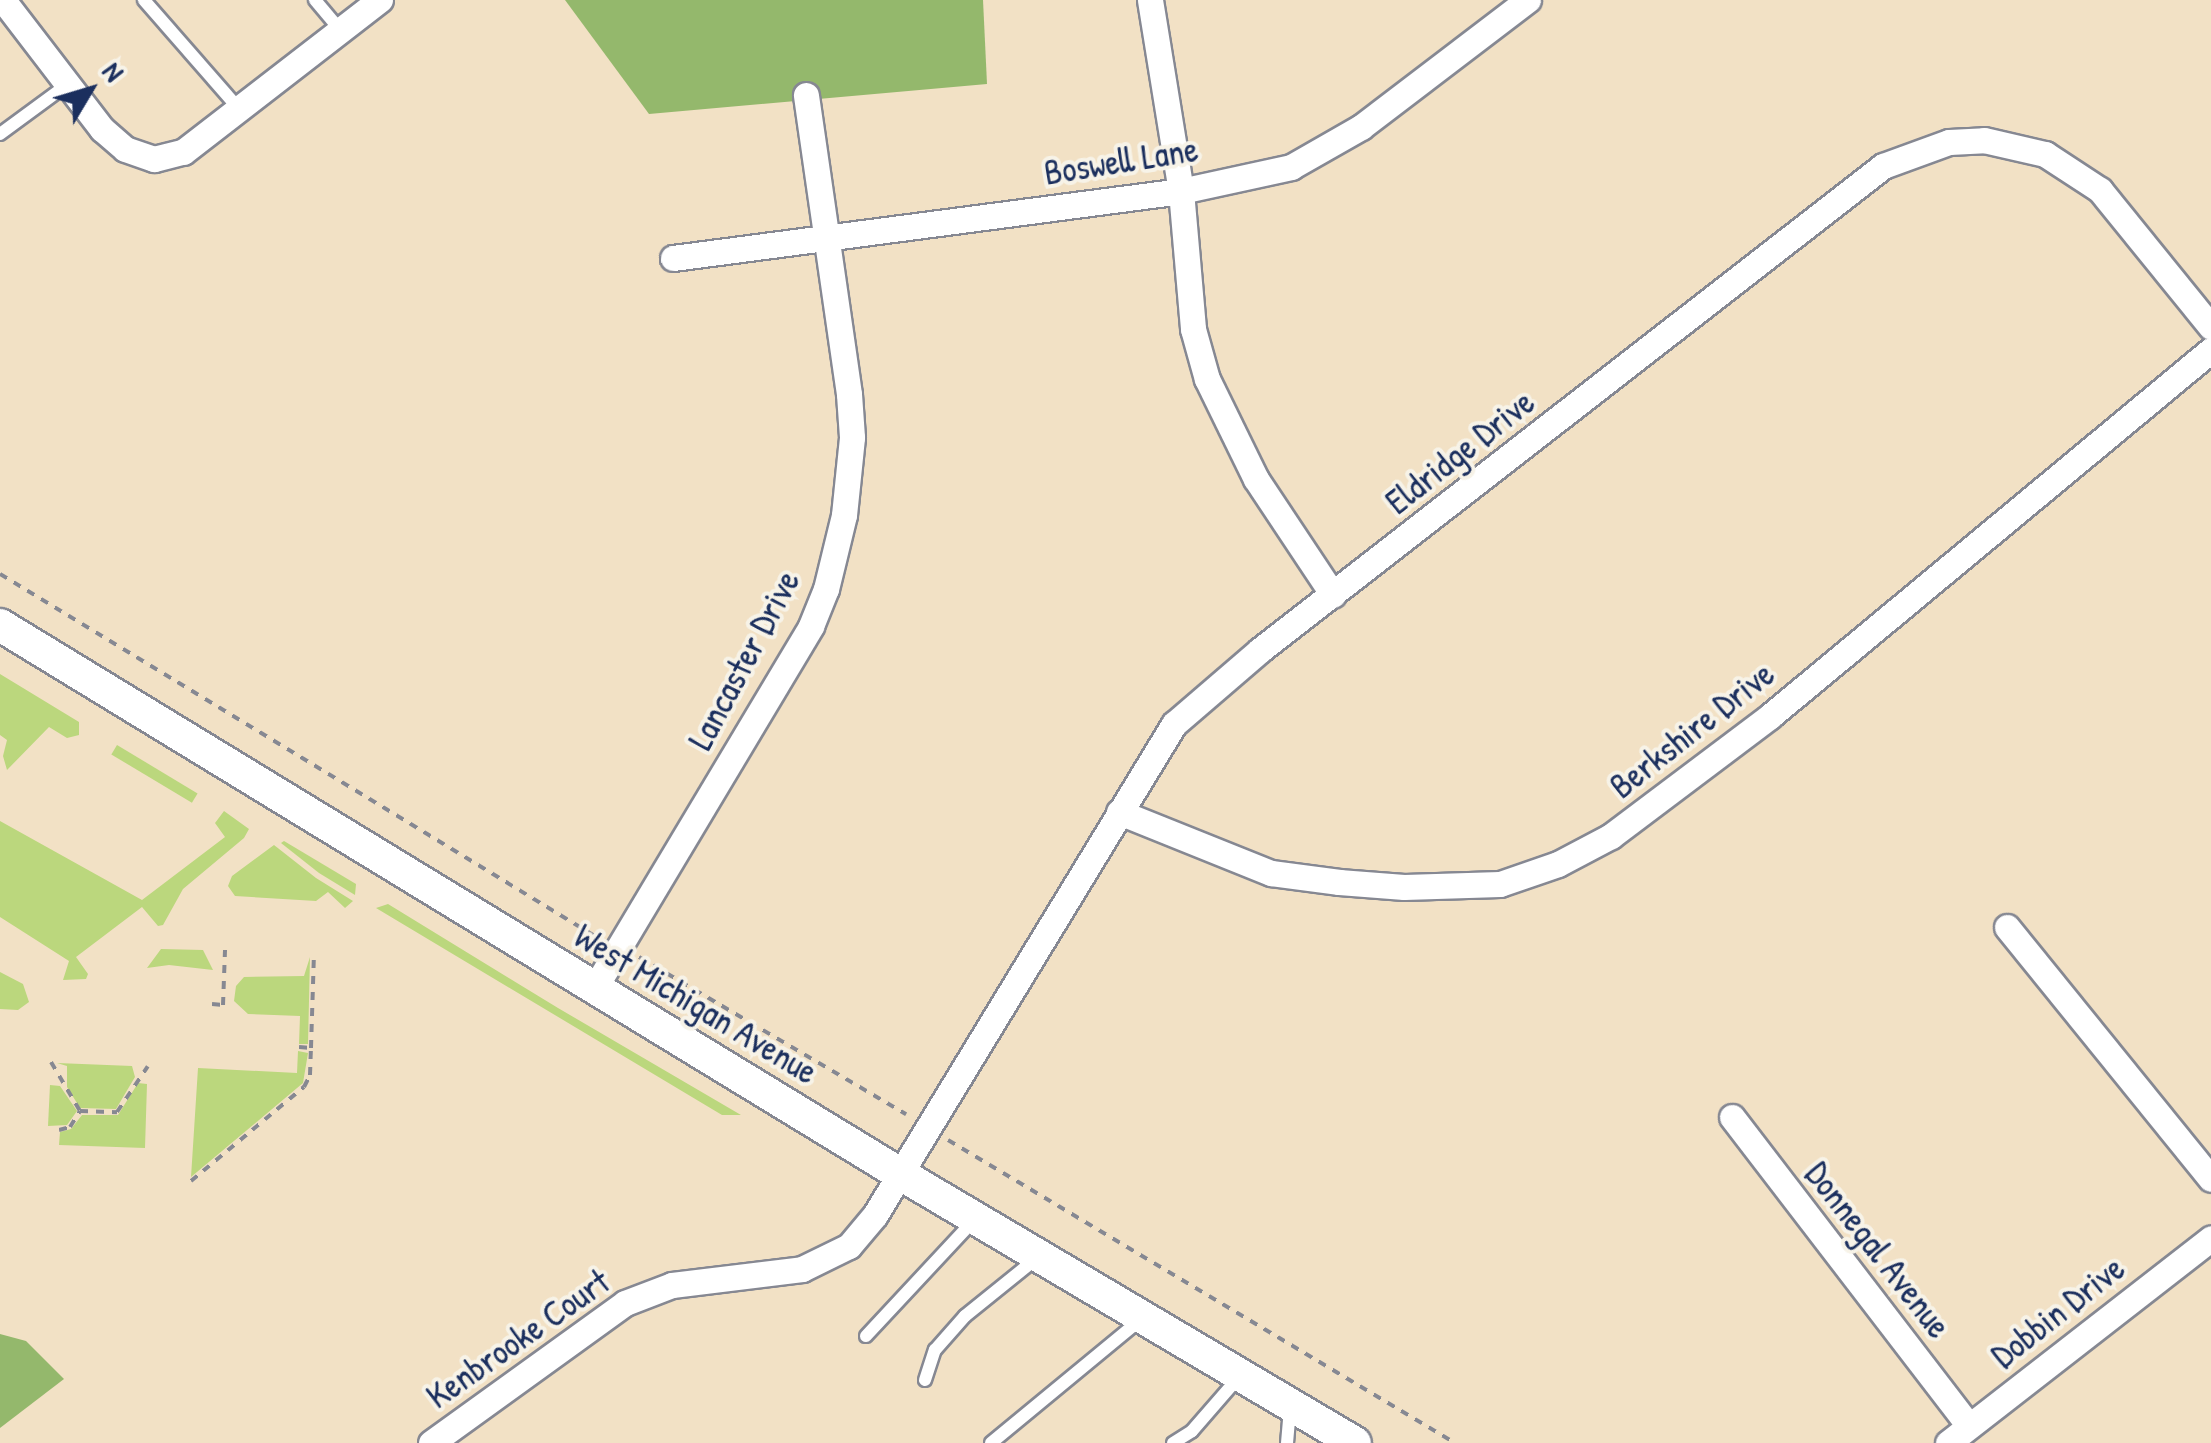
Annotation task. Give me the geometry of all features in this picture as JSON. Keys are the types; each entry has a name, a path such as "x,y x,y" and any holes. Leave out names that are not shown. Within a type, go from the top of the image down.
{"street":[{"path":"3,0 102,129 125,149 154,159 183,152 380,0"},
{"path":"1150,0 1180,190 1193,329 1207,379 1256,478 1333,595"},
{"name":"Boswell Lane","path":"674,258 1180,190 1291,166 1326,150 1528,0"},
{"name":"Lancaster Drive","path":"594,989 811,626 826,589 844,514 852,437 806,95"},
{"name":"Eldridge Drive","path":"897,1172 1174,724 1260,650 1883,166 1949,142 1984,140 2016,146 2074,170 2126,219 2211,327"},
{"name":"Berkshire Drive","path":"1119,812 1271,873 1339,882 1404,887 1500,884 1558,864 1611,836 1770,716 2211,350"},
{"name":"West Michigan Avenue","path":"0,626 897,1172 1355,1443"},
{"path":"2007,927 2211,1179"},
{"name":"Donnegal Avenue","path":"1732,1117 1968,1425"},
{"name":"Kenbrooke Court","path":"432,1443 626,1303 672,1286 779,1275 835,1255 867,1226 897,1172"},
{"name":"Dobbin Drive","path":"1948,1443 2211,1238"}],"lane":[{"path":"144,0 239,109"},
{"path":"315,0 340,30"},
{"path":"0,134 68,84"},
{"path":"866,1336 975,1218"},
{"path":"925,1380 935,1350 965,1316 1039,1256"},
{"path":"992,1443 1142,1318"},
{"path":"1172,1443 1190,1437 1240,1375"},
{"path":"1287,1443 1290,1405"}],"path":[{"path":"0,574 589,935 620,946 1455,1443"},
{"path":"212,1004 222,1006 225,950"},
{"path":"191,1181 304,1087 310,1075 314,955"},
{"path":"299,1047 311,1048"},
{"path":"51,1062 80,1111"},
{"path":"80,1111 117,1112 148,1066"},
{"path":"59,1130 70,1127 80,1111"}],"green space":[{"path":"565,0 983,0 987,84 649,114"},
{"path":"0,674 79,722 79,735 67,738 49,727 7,770 3,756 7,740 0,735"},
{"path":"117,745 198,793 192,803 111,754"},
{"path":"224,811 249,829 244,838 183,889 163,925 158,926 142,907 76,957 88,974 86,979 63,980 69,961 0,917 0,821 142,900 225,837 215,823"},
{"path":"284,841 356,884 355,895 319,873 281,843"},
{"path":"274,845 353,901 345,908 328,892 316,901 235,896 228,886 232,876"},
{"path":"388,904 741,1115 722,1115 376,908"},
{"path":"161,949 203,950 213,970 169,965 147,968"},
{"path":"310,957 308,1044 299,1044 300,1016 248,1014 234,1001 236,986 244,977 304,976"},
{"path":"0,972 23,984 29,1002 18,1010 0,1009"},
{"path":"298,1051 308,1053 303,1083 191,1177 198,1068 297,1073"},
{"path":"57,1063 132,1066 135,1077 116,1109 80,1108 67,1087 67,1066"},
{"path":"138,1083 147,1084 145,1148 59,1145 60,1132 71,1129 82,1115 118,1115"},
{"path":"50,1085 60,1086 77,1111 67,1125 48,1126"},
{"path":"0,1334 26,1341 64,1379 0,1428"}]}
